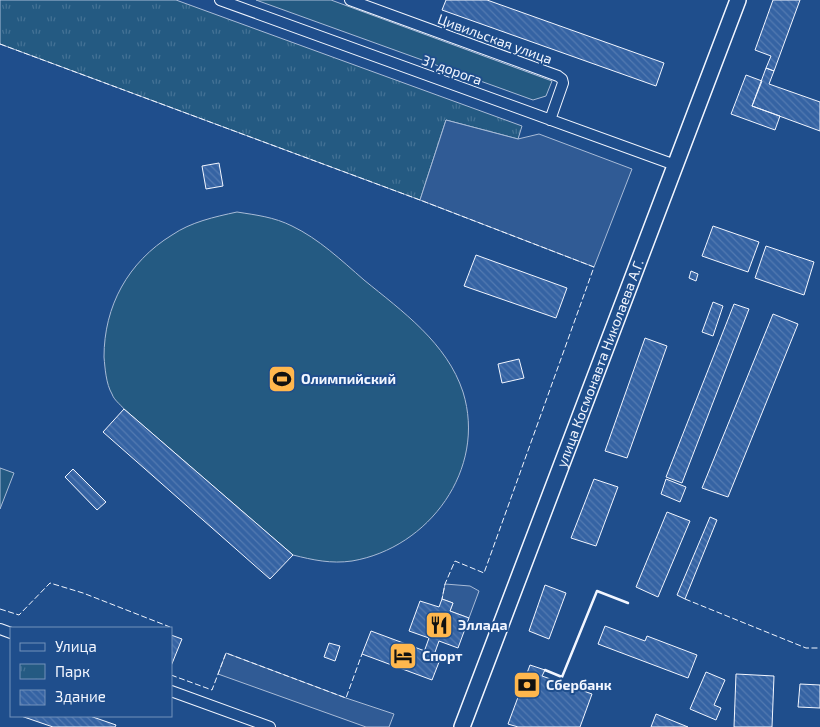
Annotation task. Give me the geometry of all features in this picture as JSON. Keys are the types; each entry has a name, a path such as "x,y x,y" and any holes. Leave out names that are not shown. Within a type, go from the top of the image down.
{"street":[{"name":"31 дорога","path":"220,0 675,165"},
{"name":"Цивильская улица","path":"350,0 558,76 562,79 563,83 550,120"},
{"name":"улица Космонавта Николаева А.Г.","path":"462,727 738,0"},
{"path":"172,691 270,727"}],"green space":[{"path":"0,0 176,0 522,126 518,139 446,120 420,200 0,44"},
{"path":"256,0 331,0 552,81 546,96 533,100"},
{"name":"Олимпийский","path":"237,212 278,220 302,231 321,244 422,329 435,343 456,374 463,392 468,421 467,449 459,476 445,500 427,522 405,540 380,553 352,561 337,562 293,555 124,409 114,398 108,386 104,357 108,320 114,303 131,272 156,246 179,230 203,220"},
{"path":"0,468 14,473 0,509"}],"shaded area":[{"path":"446,120 518,139 539,134 632,169 594,267 420,200"},
{"path":"445,584 470,586 479,591 469,618 450,611 453,603 442,599"},
{"path":"226,653 394,714 389,727 366,727 218,674"}],"building":[{"path":"446,0 487,0 664,63 656,86 442,10"},
{"path":"773,0 800,0 774,71 766,68 771,56 755,50"},
{"path":"766,68 774,71 769,84 820,102 820,131 752,106"},
{"path":"746,75 762,81 752,106 780,116 775,130 731,114"},
{"path":"219,163 223,186 206,189 202,166"},
{"path":"713,226 759,242 748,272 702,256"},
{"path":"766,246 814,262 804,295 755,278"},
{"path":"476,255 567,288 556,318 464,286"},
{"path":"691,271 698,274 696,281 689,278"},
{"path":"713,302 723,306 713,336 702,332"},
{"path":"734,304 749,309 682,483 666,477"},
{"path":"773,314 798,324 728,497 702,488"},
{"path":"645,338 667,346 627,458 605,451"},
{"path":"519,359 524,378 502,383 498,364"},
{"path":"124,409 293,555 270,579 103,432"},
{"path":"73,469 106,502 97,510 65,477"},
{"path":"594,479 618,487 596,546 571,538"},
{"path":"666,479 686,487 680,502 661,494"},
{"path":"667,512 690,521 658,597 636,587"},
{"path":"710,517 717,520 685,599 677,595"},
{"path":"545,585 566,593 549,639 529,631"},
{"name":"Эллада","path":"442,599 453,603 450,611 469,618 458,648 439,641 434,655 424,652 429,638 409,631 420,601 439,607"},
{"path":"605,626 645,641 647,636 697,655 688,678 598,644"},
{"name":"Спорт","path":"371,631 441,657 432,680 362,654"},
{"path":"172,635 182,639 172,664"},
{"path":"329,643 340,646 335,661 324,657"},
{"path":"530,665 545,670 542,676 592,694 580,727 518,727 508,724"},
{"path":"706,672 725,680 714,705 721,708 716,720 690,709"},
{"path":"736,674 774,676 772,727 734,727"},
{"path":"800,684 820,685 820,708 798,707"},
{"path":"656,714 688,727 651,727"},
{"path":"24,717 93,717 116,725 115,727 53,727"}],"fence":[{"path":"0,44 420,200 594,267 484,573 455,561 445,584 442,599"},
{"path":"0,609 19,615 50,583 83,593 170,627"},
{"path":"685,599 806,648 820,648"},
{"path":"172,675 212,690 226,653 346,698 362,654"}],"wall":[{"path":"545,670 562,677 597,591 628,603"}],"place":[{"name":"Олимпийский","path":"282,379"},
{"name":"Эллада","path":"439,625"},
{"name":"Спорт","path":"403,656"},
{"name":"Сбербанк","path":"527,685"}]}
